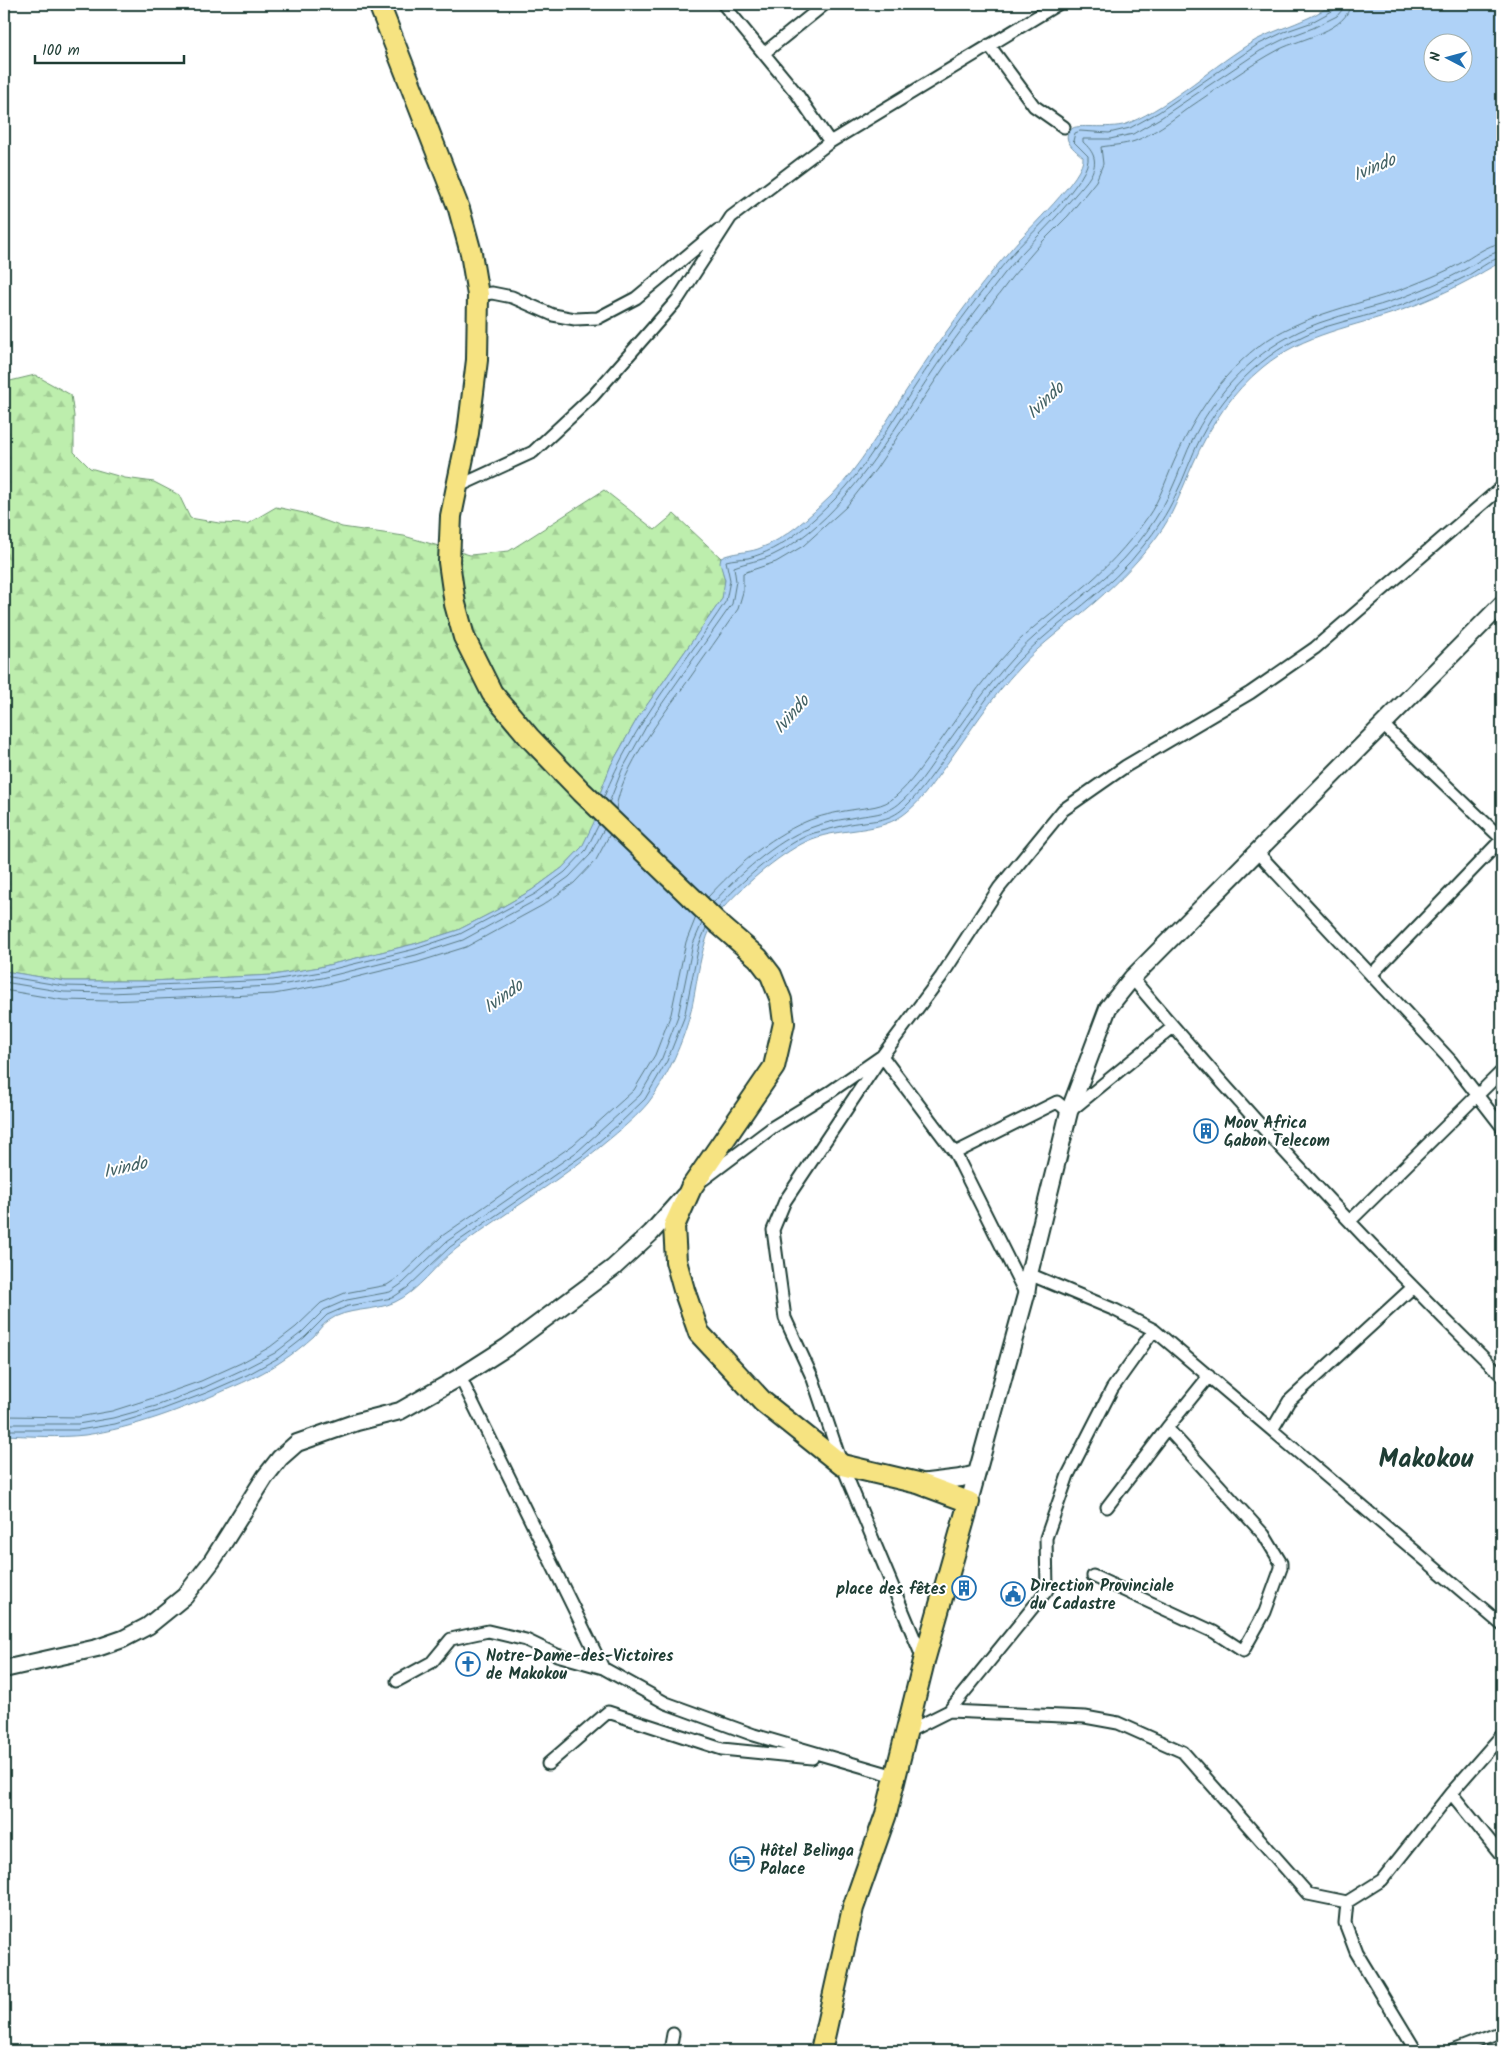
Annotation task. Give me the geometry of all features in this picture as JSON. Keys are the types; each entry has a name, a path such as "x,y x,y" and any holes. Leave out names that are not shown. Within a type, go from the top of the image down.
{"highway":[{"path":"379,4 460,209 478,294 477,360 468,433 451,516 448,562 455,604 464,637 492,693 529,737 582,792 720,925 758,958 771,975 781,1000 784,1023 774,1067 691,1188 674,1226 676,1261 699,1333 762,1402 842,1464 918,1483 969,1502 924,1661 886,1814 853,1908 821,2051"}],"street":[{"path":"723,4 797,94 830,142"},
{"path":"764,53 825,4"},
{"path":"478,294 492,293 512,297 553,315 575,319 598,318 636,298 713,235 732,217 830,142 1058,4"},
{"path":"989,45 1034,106 1064,127"},
{"path":"457,487 533,452 593,396 678,300 732,217"},
{"path":"924,1661 842,1464 813,1379 785,1318 772,1230 785,1201 882,1056 941,977 999,888 1062,810 1126,766 1250,693 1315,648 1502,487"},
{"path":"969,1502 1026,1295 1029,1274 1069,1112 1108,1008 1132,978 1502,604"},
{"path":"1371,976 1502,838 1383,725"},
{"path":"1257,852 1451,1061 1502,1126"},
{"path":"1132,978 1173,1027 1350,1222 1412,1288 1502,1376"},
{"path":"1069,1112 1173,1027"},
{"path":"882,1056 955,1153 1026,1295"},
{"path":"4,1669 97,1648 123,1639 148,1626 185,1596 212,1560 265,1477 280,1458 297,1443 357,1422 400,1411 460,1377 507,1347 613,1268 650,1233 691,1188 773,1127 830,1092 882,1056"},
{"path":"1350,1222 1502,1071"},
{"path":"955,1153 1056,1102 1069,1112"},
{"path":"1029,1274 1115,1310 1154,1330 1502,1625"},
{"path":"1272,1430 1289,1402 1412,1288"},
{"path":"907,1732 949,1712 1047,1590 1046,1538 1068,1475 1112,1389 1154,1330"},
{"path":"1106,1507 1166,1428 1209,1376"},
{"path":"460,1377 603,1668"},
{"path":"1093,1576 1214,1632 1243,1651 1265,1612 1281,1568 1278,1558 1264,1536 1166,1428"},
{"path":"918,1483 961,1478 976,1474"},
{"path":"397,1681 432,1662 451,1639 488,1630 526,1640 557,1655 603,1668 666,1703 754,1735 895,1776"},
{"path":"548,1764 608,1712 722,1749 840,1761"},
{"path":"949,1712 1085,1717 1118,1723 1183,1752 1308,1894 1347,1902 1382,1880 1451,1793 1502,1735"},
{"path":"1451,1793 1502,1856"},
{"path":"1347,1902 1345,1923 1356,1952 1416,2051"},
{"path":"1452,2051 1502,2032"},
{"path":"670,2051 673,2034"}],"green space":[{"path":"35,375 71,395 74,416 74,452 90,468 125,478 154,482 179,495 190,518 219,523 247,524 276,507 304,513 342,527 404,536 470,555 509,551 604,490 655,530 674,514 721,558 725,583 722,599 637,719 611,765 599,796 596,820 582,847 562,868 532,890 497,910 458,930 414,944 320,967 273,975 151,981 65,981 4,971 4,387 6,382"}],"water":[{"name":"Ivindo","path":"1335,4 1502,4 1502,262 1452,289 1419,304 1330,332 1295,346 1279,355 1252,377 1231,399 1206,437 1172,513 1148,548 1104,594 1046,642 1009,679 933,783 913,807 897,819 886,824 824,835 801,844 765,869 724,907 716,918 705,943 688,1022 668,1071 644,1107 626,1125 593,1152 555,1181 456,1249 404,1297 387,1305 352,1311 335,1317 290,1355 249,1380 176,1410 122,1428 85,1435 4,1435 4,971 65,981 151,981 273,975 320,967 414,944 458,930 532,890 562,868 582,847 595,820 599,796 611,765 637,719 722,599 725,580 720,563 721,558 758,549 788,533 831,496 851,473 871,446 931,354 970,300 1012,248 1066,190 1075,177 1083,157 1070,144 1067,136 1069,132 1077,127 1123,125 1146,115 1162,106 1256,40 1308,18"}],"place":[{"name":"Moov Africa Gabon Telecom","path":"1206,1131"},
{"name":"place des fêtes","path":"964,1588"},
{"name":"Direction Provinciale du Cadastre","path":"1013,1594"},
{"name":"Notre-Dame-des-Victoires de Makokou","path":"468,1664"},
{"name":"Hôtel Belinga Palace","path":"742,1859"}],"district":[{"name":"Makokou","path":"1426,1458"}]}
